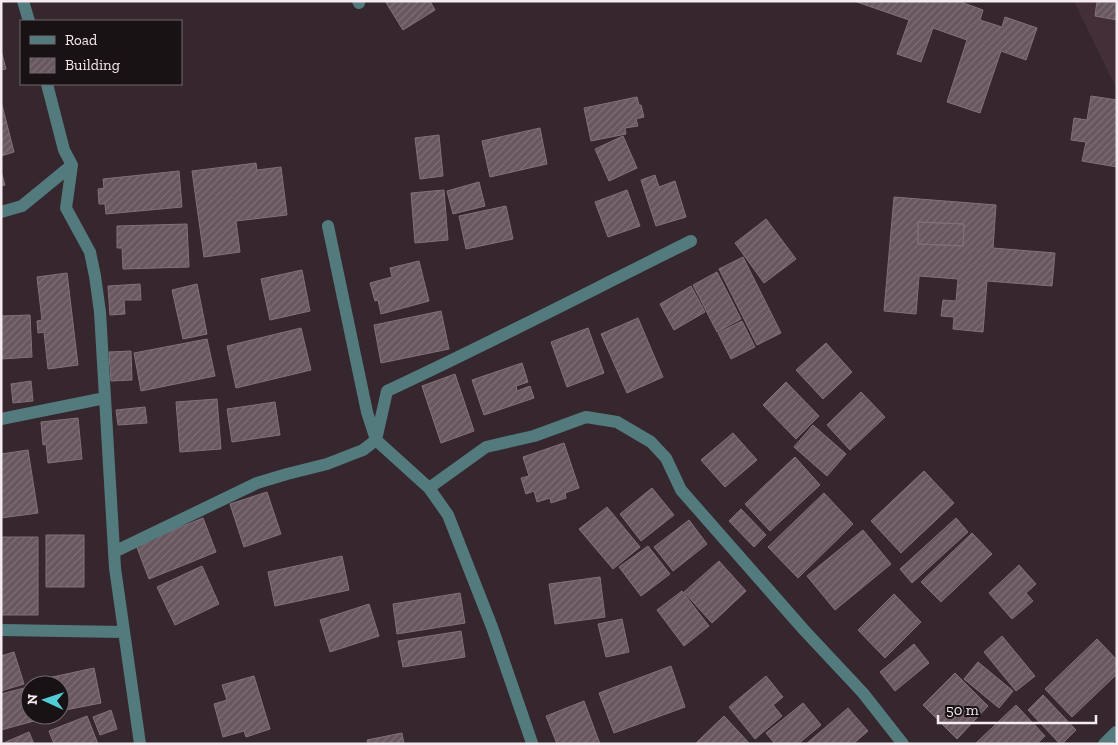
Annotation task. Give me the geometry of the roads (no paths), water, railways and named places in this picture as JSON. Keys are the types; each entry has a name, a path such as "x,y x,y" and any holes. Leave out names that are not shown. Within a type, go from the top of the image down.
{"street":[{"path":"22,1 28,20"},
{"path":"47,85 64,150 72,165 66,208 90,252 96,276 100,312 114,552 140,744"},
{"path":"1,212 22,206 72,165"},
{"path":"328,226 366,412 376,440 429,488 448,515 492,627 532,743"},
{"path":"114,552 257,483 327,464 362,450 376,440 387,391 483,346 691,241"},
{"path":"1,419 105,398"},
{"path":"429,488 486,447 534,436 586,417 618,422 651,442 666,458 681,490 804,630 863,693 903,744"},
{"path":"1,630 124,632"},
{"path":"1104,744 1116,732"}]}
